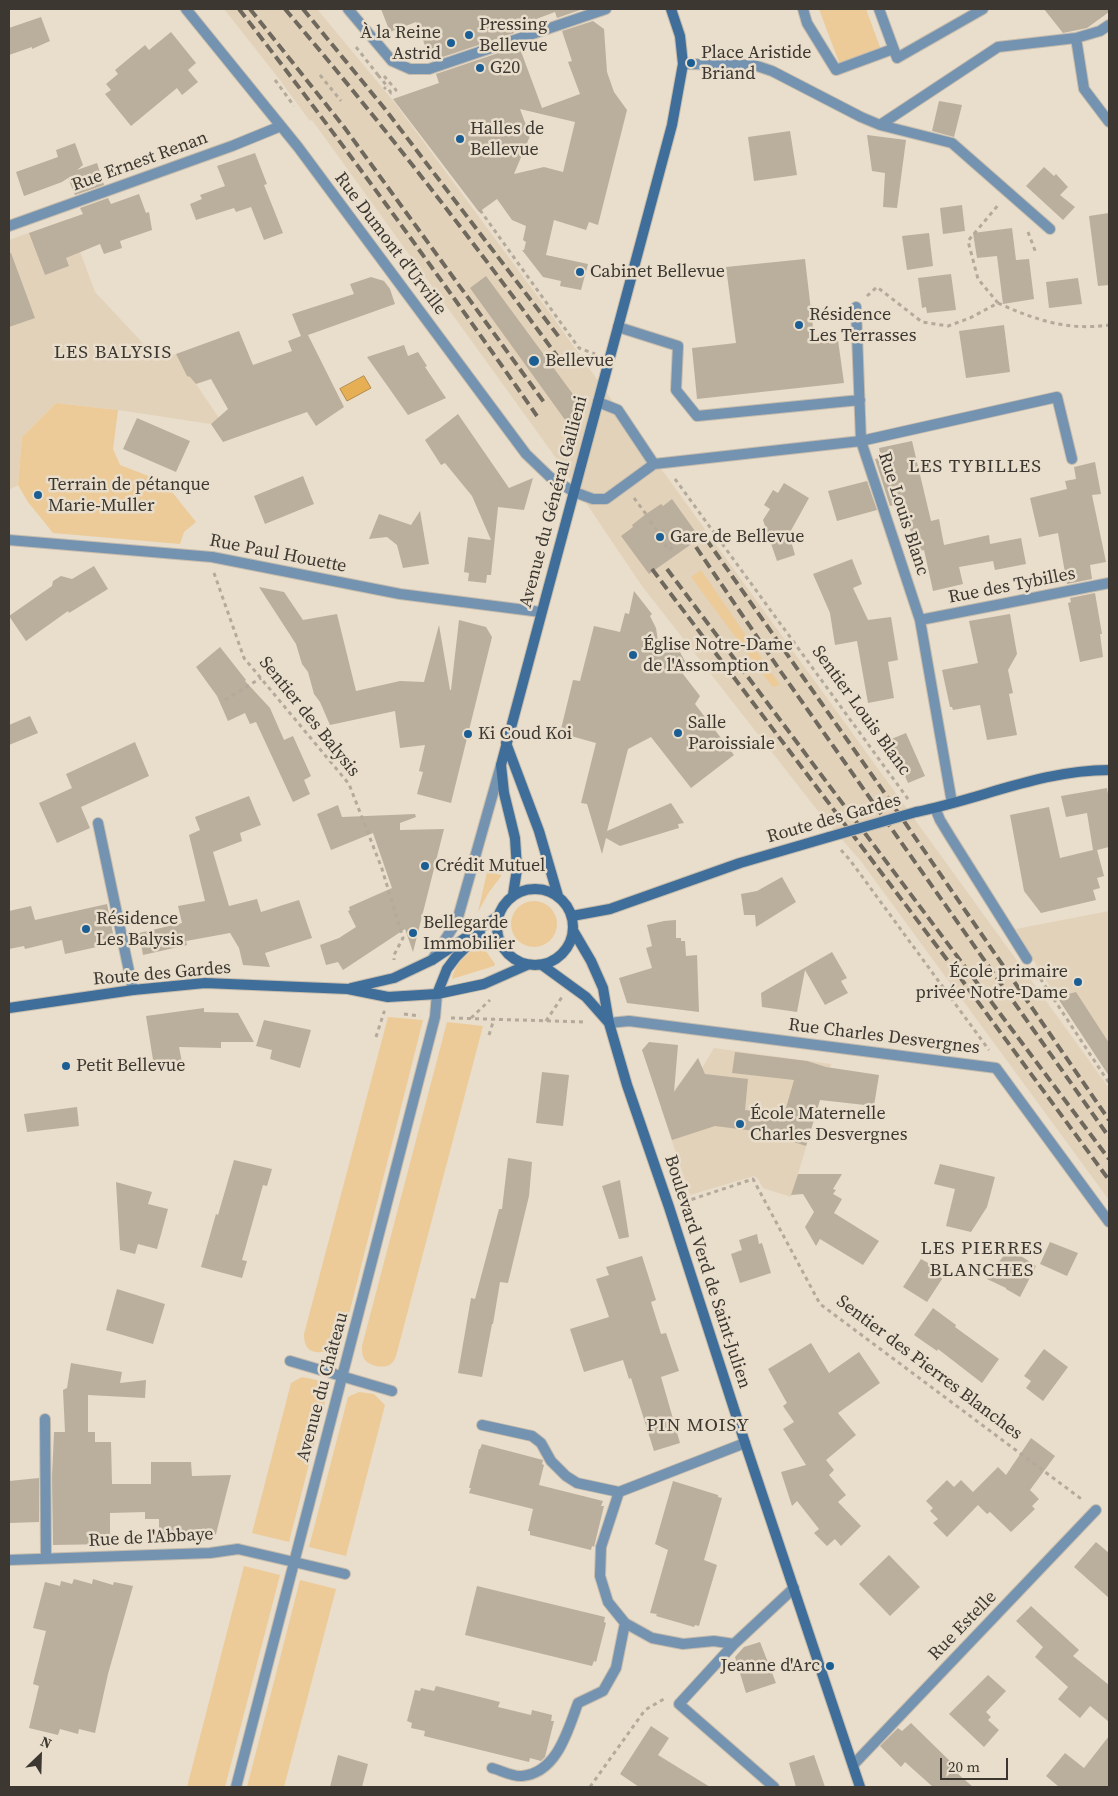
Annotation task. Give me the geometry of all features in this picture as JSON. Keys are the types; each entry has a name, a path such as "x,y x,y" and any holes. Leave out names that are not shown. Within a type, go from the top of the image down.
{"main road":[{"name":"Avenue du Général Gallieni","path":"514,894 517,869 515,838 504,793 501,765 672,125 683,64 680,36 671,9"},
{"path":"506,742 539,831 558,896"},
{"name":"Route des Gardes","path":"572,916 610,909 740,863 1023,782 1096,770 1109,770"},
{"path":"437,994 447,969 456,957 497,917 503,904 514,894 528,888 544,889 558,896 567,905 572,916 574,932 568,947 557,959 542,965 528,965 513,959 502,947 496,932 497,917"},
{"name":"Route des Gardes","path":"348,989 394,978 432,960 497,917"},
{"name":"Boulevard Verd de Saint-Julien","path":"574,932 591,961 603,988 609,1022 628,1085 860,1787"},
{"name":"Route des Gardes","path":"9,1008 133,990 205,983 348,989 388,997 437,994 484,984 528,965"},
{"name":"Boulevard Verd de Saint-Julien","path":"542,965 586,996 609,1022"}],"street":[{"name":"Rue Dumont d'Urville","path":"186,9 281,126 526,454 550,477 574,492"},
{"path":"348,9 392,61 410,69 429,69 606,9"},
{"path":"803,9 808,23 836,70 893,49"},
{"path":"879,9 897,58 983,9"},
{"path":"880,125 998,47 1076,38 1100,31 1109,25"},
{"path":"1076,38 1084,89 1109,122"},
{"path":"683,64 754,65 772,70 880,125 952,143 1050,229"},
{"name":"Rue Ernest Renan","path":"9,226 232,146 281,126"},
{"path":"856,307 861,441 1057,397 1072,459"},
{"path":"618,327 678,346 676,390 696,416 860,400"},
{"path":"598,402 618,410 654,464"},
{"name":"Rue Louis Blanc","path":"574,492 593,499 606,499 654,464 861,441 920,620 952,803"},
{"name":"Rue Paul Houette","path":"9,540 212,557 400,594 541,612"},
{"name":"Rue des Tybilles","path":"920,620 1109,583"},
{"name":"Avenue du Général Gallieni","path":"432,960 458,921 501,765"},
{"path":"935,808 943,826 1027,959"},
{"path":"98,823 133,990"},
{"name":"Avenue du Château","path":"236,1787 435,1017 437,994"},
{"name":"Rue Charles Desvergnes","path":"609,1022 629,1021 996,1068 1109,1222"},
{"path":"290,1360 392,1391"},
{"path":"45,1419 46,1558"},
{"path":"482,1425 532,1436 541,1443 551,1461 576,1483 619,1492 745,1443"},
{"path":"619,1492 601,1547 600,1576 608,1602 624,1623 652,1638 683,1644 714,1641 734,1644"},
{"name":"Rue Estelle","path":"853,1765 1096,1510"},
{"name":"Rue de l'Abbaye","path":"9,1560 210,1552 238,1549 345,1574"},
{"path":"774,1787 679,1704 734,1644 794,1588"},
{"path":"492,1768 522,1776 543,1769 563,1745 578,1703 603,1691 616,1668 624,1623"}],"path":[{"path":"356,47 396,90 392,93 385,88 378,72"},
{"path":"320,75 341,101"},
{"path":"275,80 294,106"},
{"path":"1003,208 998,203 968,241 978,279 998,304 1046,323 1081,326 1109,324"},
{"path":"480,210 579,348 609,359"},
{"path":"1024,227 1036,252"},
{"path":"856,307 877,287 922,322 948,326 970,318 998,304"},
{"name":"Sentier Louis Blanc","path":"676,480 916,812"},
{"path":"632,495 646,514"},
{"path":"650,521 659,533 663,531 674,546 669,550 660,538"},
{"name":"Sentier des Balysis","path":"212,557 213,570 244,658 349,784 382,870 403,938 394,955 394,978"},
{"path":"225,700 261,678"},
{"path":"829,837 850,860 988,1049 996,1068"},
{"path":"1027,959 1109,1083"},
{"path":"545,1021 571,985"},
{"path":"376,1037 384,1012"},
{"path":"470,1018 609,1022"},
{"path":"489,1035 494,1019"},
{"name":"Sentier des Pierres Blanches","path":"669,1206 753,1179 820,1304 1096,1510"},
{"path":"590,1787 645,1710 664,1699 679,1704"}],"shaded area":[{"path":"224,9 317,9 395,103 555,320 1109,1088 1109,1200 860,860 825,820 642,586 551,451 312,120 310,121"},
{"path":"819,9 866,9 881,50 840,65"},
{"path":"68,219 95,292 153,354 156,361 176,354 187,375 196,384 219,418 211,424 56,403 22,437 18,485 9,490 9,240"},
{"path":"364,376 371,388 347,401 340,389"},
{"path":"56,403 118,410 113,449 120,465 164,482 196,522 184,532 180,544 53,533 28,502 18,485 22,437"},
{"path":"701,570 780,685 773,687 767,680 691,577"},
{"path":"487,872 502,875 489,892 478,912"},
{"path":"534,901 547,905 553,911 557,924 553,937 547,943 534,947 521,943 515,937 511,924 515,911 521,905"},
{"name":"École primaire privée Notre-Dame","path":"1109,911 1109,1066 1103,1066 1038,968 1016,929"},
{"path":"481,944 495,964 494,966 452,979 459,963"},
{"path":"388,1017 423,1020 342,1342 333,1351 312,1351 306,1346 304,1334"},
{"path":"447,1022 483,1026 396,1356 389,1365 383,1367 375,1366 365,1359 362,1354 362,1346"},
{"name":"École Maternelle Charles Desvergnes","path":"714,1048 831,1064 791,1197 763,1188 754,1176 690,1195 661,1108 698,1058 702,1068"},
{"path":"302,1377 317,1380 328,1390 289,1542 252,1533 291,1383"},
{"path":"359,1392 374,1394 385,1405 346,1556 309,1547 348,1397"},
{"path":"244,1566 280,1575 225,1787 187,1787"},
{"path":"300,1580 336,1589 284,1787 247,1787"}],"building":[{"path":"381,9 580,10 557,18 555,12 512,28 514,33 431,61 416,22 390,32"},
{"path":"1044,9 1109,9 1109,12 1087,28 1063,33"},
{"path":"41,17 50,41 32,49 32,47 9,55 9,28"},
{"path":"593,21 604,29 607,72 614,92 627,110 598,225 589,222 586,230 554,220 546,255 588,264 581,290 560,286 561,281 543,277 522,250 524,250 526,242 523,240 526,226 512,220 497,199 479,212 393,99 439,83 436,74 519,46 542,108 580,94 568,62 572,61 562,31","holes":["520,109 575,122 563,172 544,167 514,174 530,136"]},
{"path":"171,32 196,63 188,70 198,82 182,95 177,88 131,126 105,94 111,90 106,84 118,74 115,70 145,45 149,50"},
{"path":"939,101 962,105 954,137 932,131"},
{"path":"790,131 797,175 754,181 748,137"},
{"path":"867,135 906,140 897,208 883,207 885,173 872,171"},
{"path":"75,143 83,165 77,170 97,163 104,185 75,195 68,178 24,196 16,172 58,157 56,150"},
{"path":"255,153 267,184 264,185 283,233 264,240 251,207 236,212 234,208 196,220 190,204 202,199 200,195 225,186 217,166"},
{"path":"1044,167 1054,176 1056,174 1068,187 1060,195 1075,207 1063,220 1026,186"},
{"path":"139,194 146,213 149,212 152,230 120,241 122,248 104,254 100,244 66,258 69,266 45,275 29,233 83,214 80,208 108,198 111,204"},
{"path":"962,205 965,231 943,234 940,208"},
{"path":"1109,213 1109,285 1098,286 1089,216"},
{"path":"1012,228 1016,260 1029,259 1034,299 1003,304 997,256 977,258 973,233"},
{"path":"929,233 933,266 907,270 902,236"},
{"path":"9,253 11,253 35,318 9,327"},
{"name":"Résidence Les Terrasses","path":"805,259 814,336 837,333 844,383 697,399 692,348 736,343 726,267"},
{"path":"951,274 956,310 927,313 926,307 922,308 918,278"},
{"path":"486,276 586,412 568,424 470,288"},
{"path":"371,277 384,281 390,289 395,304 308,335 344,407 316,426 307,412 223,442 211,424 228,409 211,379 196,384 187,376 176,354 239,331 253,365 292,351 288,341 301,336 292,314 354,294 350,284"},
{"path":"1078,278 1082,304 1049,308 1046,282"},
{"path":"1004,325 1010,372 966,378 959,331"},
{"path":"404,345 408,356 418,352 427,366 425,367 446,398 408,415 367,357"},
{"path":"458,414 509,488 533,478 524,510 498,507 491,575 487,575 486,583 468,581 469,573 464,572 468,537 491,540 472,496 445,463 441,465 425,440"},
{"path":"137,418 190,441 176,472 123,449"},
{"path":"912,441 931,521 939,519 944,545 989,535 990,544 1021,538 1026,564 995,570 993,561 959,567 963,584 933,591 924,550 917,552 902,503 890,506 875,459 881,458 879,448"},
{"path":"1095,462 1101,494 1092,495 1106,562 1090,565 1092,579 1067,584 1058,533 1039,537 1030,498 1067,489 1065,481 1076,479 1074,467"},
{"path":"303,476 314,504 265,524 254,496"},
{"path":"867,481 877,510 837,521 828,491"},
{"path":"784,483 809,498 789,534 795,555 777,561 763,520 770,509 764,505 773,490 778,493"},
{"name":"Gare de Bellevue","path":"672,499 700,538 649,574 621,536 646,514 661,504 663,506"},
{"path":"420,511 429,564 403,568 397,545 387,537 369,539 379,514 411,525"},
{"path":"852,559 862,584 853,588 868,620 891,617 898,660 888,662 894,698 868,703 857,641 835,645 830,613 813,574"},
{"path":"94,566 108,589 69,613 68,611 26,641 9,616 52,586 53,581 61,576 72,579"},
{"path":"259,587 284,592 303,620 337,614 356,691 400,681 424,682 439,625 451,690 459,620 486,627 492,637 451,803 417,794 423,772 419,771 425,745 400,748 395,711 330,725 320,702 314,694 308,672 302,664 296,644"},
{"path":"634,591 652,614 650,616 656,628 658,641 668,644 667,649 680,652 686,663 683,674 700,696 695,704 734,755 691,788 651,737 628,749 607,831 671,803 684,823 678,824 679,828 620,846 606,838 602,854 587,804 581,803 596,743 560,733 573,680 580,681 594,626 620,632 625,613 629,614"},
{"path":"1095,593 1102,634 1100,634 1103,657 1080,662 1068,603 1071,602 1070,598"},
{"path":"1010,614 1017,654 1008,670 1013,693 1009,694 1017,735 987,740 980,705 953,710 950,707 942,670 978,663 969,621"},
{"path":"220,647 245,681 270,708 284,740 293,736 311,776 304,780 310,794 293,802 256,722 250,724 245,713 228,721 217,696 196,667"},
{"path":"30,716 38,733 9,745 9,725"},
{"path":"906,733 925,776 908,783 889,740"},
{"path":"135,742 149,776 81,807 90,828 57,843 39,803 72,788 66,774"},
{"path":"1107,788 1109,800 1109,847 1097,850 1104,876 1097,878 1100,888 1093,890 1096,900 1041,913 1024,891 1010,815 1049,807 1060,858 1093,850 1087,813 1066,817 1061,796"},
{"path":"249,796 261,825 240,833 242,841 213,852 229,906 257,899 261,912 299,900 312,938 265,953 270,967 243,965 239,948 230,933 186,941 187,945 143,955 139,933 182,923 178,906 205,901 189,835 200,830 195,817"},
{"path":"338,805 342,817 415,814 416,817 400,823 400,830 444,829 413,952 405,929 343,970 338,962 326,965 320,945 339,938 356,927 348,911 350,910 349,907 392,888 373,833 331,850 317,814"},
{"path":"782,877 796,902 756,927 755,915 744,915 741,894 757,891"},
{"path":"107,904 115,943 65,954 62,940 25,949 24,946 9,949 9,911 31,906 35,920"},
{"path":"676,920 676,938 681,938 681,941 685,941 686,956 697,955 699,1012 627,1003 619,978 652,968 646,948 652,946 647,925"},
{"path":"832,952 847,978 841,981 848,993 825,1005 805,970 797,1012 762,1007 761,993"},
{"path":"1076,992 1109,1043 1109,1076 1057,997"},
{"path":"204,1008 204,1012 238,1013 254,1042 221,1042 221,1048 179,1047 182,1062 154,1066 146,1016"},
{"path":"264,1020 311,1030 300,1068 270,1059 272,1050 256,1046"},
{"path":"649,1042 678,1045 674,1092 698,1058 705,1074 748,1079 745,1110 784,1115 794,1080 732,1073 735,1052 807,1061 826,1067 879,1075 874,1106 820,1100 806,1146 763,1132 715,1126 672,1140 642,1050"},
{"path":"542,1072 569,1075 563,1126 536,1123"},
{"path":"77,1107 79,1126 27,1132 24,1114"},
{"path":"508,1158 532,1162 529,1196 508,1283 500,1282 482,1377 458,1373 471,1298 475,1299 499,1209 502,1209"},
{"path":"234,1160 272,1169 267,1186 263,1185 242,1260 247,1261 242,1278 201,1267"},
{"path":"940,1164 995,1177 987,1207 971,1232 946,1226 955,1189 934,1184"},
{"path":"798,1174 842,1174 833,1189 836,1190 833,1194 842,1199 834,1213 879,1241 863,1265 820,1239 816,1246 805,1227 814,1212 803,1194 791,1195"},
{"path":"620,1180 629,1237 619,1239 602,1186"},
{"path":"116,1182 152,1192 148,1204 168,1209 157,1249 138,1244 135,1254 120,1250"},
{"path":"757,1234 759,1244 762,1243 771,1273 740,1283 731,1254 742,1250 739,1240"},
{"path":"1050,1242 1078,1253 1067,1276 1040,1264"},
{"path":"1009,1248 1036,1266 1020,1297 987,1279"},
{"path":"642,1256 656,1300 651,1302 661,1334 666,1333 679,1371 661,1377 680,1443 654,1451 631,1378 629,1379 623,1360 584,1372 570,1329 609,1317 596,1279 609,1275 606,1267"},
{"path":"921,1259 946,1273 927,1302 903,1287"},
{"path":"117,1289 165,1304 153,1344 106,1330"},
{"path":"933,1308 956,1325 955,1327 999,1359 982,1383 938,1349 937,1351 914,1335"},
{"path":"811,1343 829,1373 859,1352 880,1383 838,1413 856,1435 826,1460 834,1470 829,1475 846,1495 838,1502 861,1526 841,1546 835,1539 827,1546 814,1533 819,1529 797,1501 792,1506 781,1472 806,1465 783,1429 794,1422 783,1406 787,1403 768,1369"},
{"path":"1044,1349 1068,1367 1043,1401 1026,1388 1031,1381 1024,1376"},
{"path":"71,1363 122,1372 120,1383 146,1380 145,1398 88,1395 88,1432 95,1432 95,1442 111,1442 112,1484 151,1484 151,1462 191,1462 192,1476 231,1475 216,1534 204,1541 159,1542 159,1519 145,1519 145,1512 110,1513 110,1544 53,1545 52,1477 54,1432 65,1432 63,1390 67,1388"},
{"path":"1031,1438 1055,1456 1030,1490 1039,1499 1032,1506 1035,1509 1011,1532 990,1512 987,1514 978,1505 947,1537 933,1523 938,1519 930,1511 933,1508 926,1501 947,1480 954,1487 961,1480 973,1492 998,1467 1006,1475"},
{"path":"482,1444 543,1460 542,1464 544,1465 539,1485 603,1501 601,1506 604,1506 594,1547 592,1546 591,1550 530,1535 530,1531 528,1531 533,1509 469,1493 479,1449"},
{"path":"39,1478 39,1522 9,1523 9,1481"},
{"path":"673,1481 718,1495 718,1497 722,1498 704,1560 717,1565 699,1626 695,1625 694,1627 650,1613 668,1550 655,1544"},
{"path":"1096,1542 1109,1553 1109,1598 1074,1567"},
{"path":"889,1555 920,1587 890,1616 859,1584"},
{"path":"74,1579 92,1584 93,1579 113,1585 114,1582 133,1586 108,1674 95,1733 79,1729 78,1734 60,1729 58,1735 29,1728 39,1686 33,1684 46,1631 33,1628 45,1582 60,1586 61,1581 72,1584"},
{"path":"477,1586 605,1617 604,1622 606,1623 596,1662 594,1661 592,1666 465,1635"},
{"path":"1031,1606 1079,1650 1073,1656 1109,1685 1109,1722 1090,1706 1080,1718 1058,1699 1068,1687 1035,1657 1043,1647 1016,1621"},
{"path":"760,1642 776,1683 746,1693 735,1657 744,1647"},
{"path":"988,1675 1006,1691 986,1712 991,1717 988,1720 999,1730 984,1747 949,1714"},
{"path":"436,1686 500,1702 498,1707 531,1715 532,1710 552,1715 551,1721 554,1721 545,1757 541,1761 530,1758 529,1762 424,1736 425,1731 411,1728 412,1723 407,1721 415,1690 420,1691 421,1688 434,1691"},
{"path":"911,1723 953,1764 950,1767 973,1787 933,1787 905,1762 901,1767 880,1746 898,1728 902,1731"},
{"path":"651,1726 669,1738 658,1755 710,1787 639,1787 620,1774"},
{"path":"1109,1736 1109,1787 1059,1787 1046,1776 1065,1753 1084,1768"},
{"path":"338,1755 368,1764 362,1787 330,1787"},
{"path":"814,1755 825,1787 796,1787 789,1763"}],"railway":[{"path":"239,9 391,211 537,416"},
{"path":"250,9 344,127 546,405"},
{"path":"285,9 424,180 557,356"},
{"path":"303,9 385,109 559,337"},
{"path":"706,539 886,795 1109,1120"},
{"path":"696,547 781,672 1109,1137"},
{"path":"652,569 945,957 1109,1180"},
{"path":"667,569 1109,1159"}],"place":[{"name":"Pressing Bellevue","path":"469,35"},
{"name":"À la Reine Astrid","path":"451,43"},
{"name":"Place Aristide Briand","path":"691,63"},
{"name":"G20","path":"480,68"},
{"name":"Halles de Bellevue","path":"460,139"},
{"name":"Cabinet Bellevue","path":"580,272"},
{"name":"Résidence Les Terrasses","path":"799,325"},
{"name":"Bellevue","path":"534,361"},
{"name":"Terrain de pétanque Marie-Muller","path":"38,495"},
{"name":"Gare de Bellevue","path":"660,537"},
{"name":"Église Notre-Dame de l'Assomption","path":"633,655"},
{"name":"Salle Paroissiale","path":"678,733"},
{"name":"Ki Coud Koi","path":"468,734"},
{"name":"Crédit Mutuel","path":"425,866"},
{"name":"Résidence Les Balysis","path":"86,929"},
{"name":"Bellegarde Immobilier","path":"413,933"},
{"name":"École primaire privée Notre-Dame","path":"1078,982"},
{"name":"Petit Bellevue","path":"66,1066"},
{"name":"École Maternelle Charles Desvergnes","path":"740,1124"},
{"name":"Jeanne d'Arc","path":"830,1666"}],"district":[{"name":"LES BALYSIS","path":"113,353"},
{"name":"LES TYBILLES","path":"975,467"},
{"name":"LES PIERRES BLANCHES","path":"982,1260"},
{"name":"PIN MOISY","path":"698,1426"}]}
